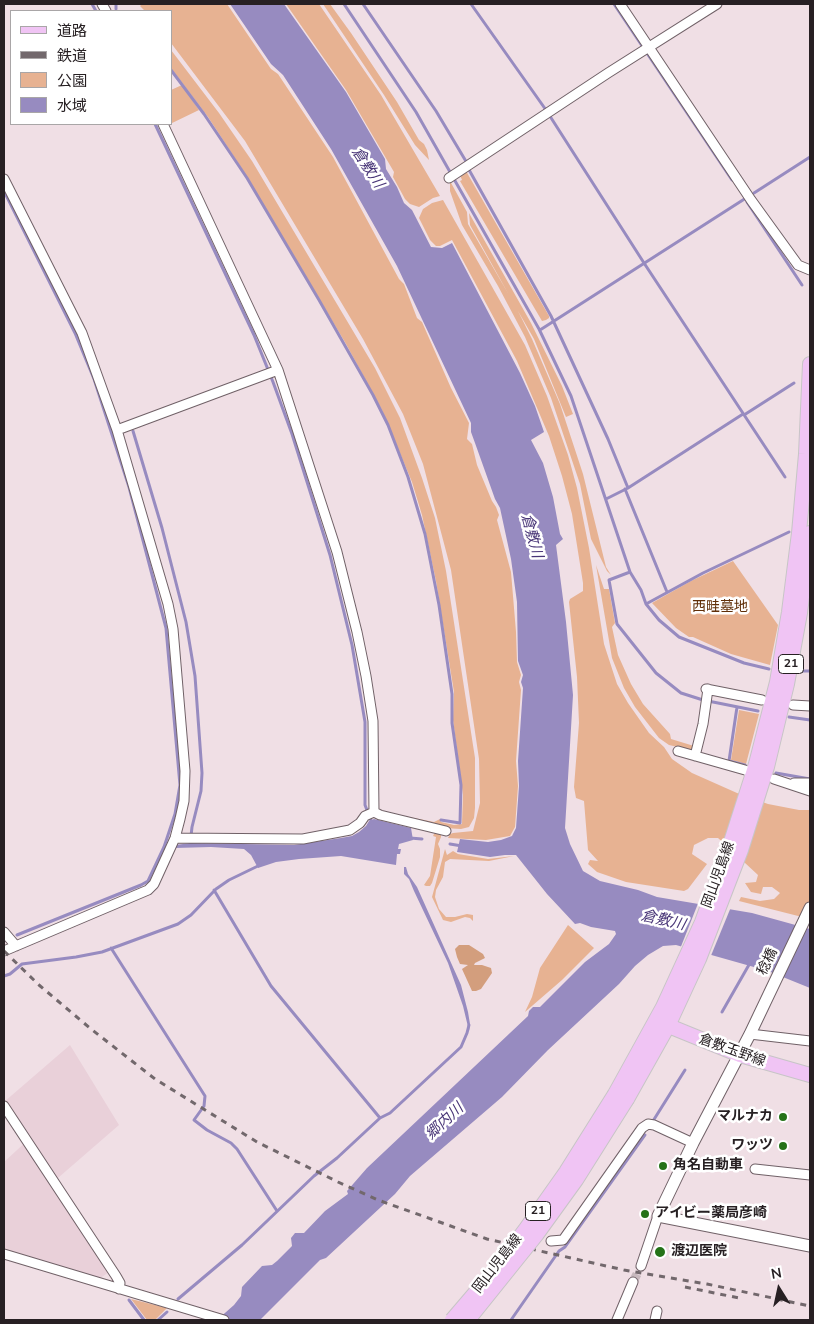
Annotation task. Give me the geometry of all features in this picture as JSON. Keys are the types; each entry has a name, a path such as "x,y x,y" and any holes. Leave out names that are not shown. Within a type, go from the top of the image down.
{"main road":[{"name":"岡山児島線","path":"758,778 789,612 800,524 810,364"},
{"name":"岡山児島線","path":"468,1320 537,1234 576,1180 669,1010 730,846 758,778 794,649 810,533"},
{"name":"倉敷玉野線","path":"662,1023 740,1055 810,1075"},
{"name":"岡山児島線","path":"452,1320 493,1272 525,1230 621,1097"}],"street":[{"path":"620,4 646,49 798,266 810,270"},
{"path":"452,176 717,4"},
{"path":"163,125 273,372 336,552 357,632 373,721 370,813 350,830 303,839 191,838 172,844"},
{"path":"4,178 82,333 117,430 168,604 173,629 185,772 184,801 172,844 154,884 148,890 4,951"},
{"path":"117,430 273,372"},
{"path":"695,756 703,724 706,695 762,700"},
{"path":"793,705 810,706"},
{"path":"678,751 758,778 789,783 810,783"},
{"path":"789,783 810,791"},
{"path":"370,813 446,831"},
{"name":"稔橋","path":"658,1216 693,1143 740,1055 810,908"},
{"path":"4,932 16,946"},
{"path":"751,1032 810,1041"},
{"path":"4,1106 116,1276 120,1284 119,1289"},
{"path":"551,1241 563,1240 642,1128 648,1124 654,1125 693,1143"},
{"path":"755,1169 810,1175"},
{"path":"641,1266 658,1216 810,1246"},
{"path":"4,1254 204,1316 224,1320"},
{"path":"617,1320 633,1282"}],"shaded area":[{"path":"459,945 469,945 483,954 485,958 474,965 491,968 492,973 481,989 472,991 462,969 468,965 460,964 457,957 455,949"},
{"path":"70,1045 119,1125 51,1184 109,1272 99,1279 4,1250 4,1162 29,1139 4,1102"}],"green space":[{"path":"142,4 227,4 271,69 278,74 333,157 399,279 404,284 417,318 422,322 451,388 469,423 467,439 472,444 477,465 499,515 497,520 511,572 517,662 521,675 519,682 521,690 516,761 518,786 515,827 510,836 486,840 448,838 453,833 473,831 480,803 479,759 451,570 423,464 403,414 363,339 245,141 172,44 172,10 144,10 140,6"},
{"path":"286,4 319,4 381,95 440,196 419,207 410,204 405,199 393,177 394,172 346,90"},
{"path":"323,4 330,4 351,33 397,102 419,140 424,144 429,160 415,145"},
{"path":"172,51 219,113 252,161 375,368 400,418 435,518 446,571 475,758 475,808 474,818 469,827 461,829 444,828 394,814 434,822 440,819 441,822 454,825 462,824 463,795 453,720 454,692 436,581 422,515 412,482 382,410 346,344 244,172 208,117 172,69"},
{"path":"182,85 199,110 172,124 172,90"},
{"path":"466,171 549,316 546,320 542,321 460,181 462,180 460,175"},
{"path":"450,181 467,212 468,224 509,295 470,225 469,213 531,323 562,386 573,414 566,417 534,339 518,311 560,404 583,474 606,567 611,575 607,571 591,539 580,484 551,398 525,337 462,225 450,191"},
{"path":"443,200 525,345 547,396 568,455 577,488 589,548 604,644 617,684 649,733 664,747 672,759 692,773 737,793 768,804 799,810 810,810 810,919 739,901 741,897 760,901 774,899 780,893 772,887 763,887 761,894 751,892 745,883 756,882 758,875 718,838 708,838 694,845 692,854 707,864 688,889 684,891 626,882 597,872 588,864 590,860 598,861 588,850 584,801 576,798 574,787 579,723 577,677 569,602 570,599 583,591 583,583 572,514 549,436 517,361 452,240 436,246 430,240 419,218 423,209 432,203"},
{"name":"西畦墓地","path":"733,561 778,625 770,665 731,654 693,637 689,637 676,628 652,603 691,581"},
{"path":"596,565 604,589 609,589 615,623 612,627 618,655 631,684 643,704 670,734 671,739 694,746 691,750 669,745 659,738 635,707 624,688 612,658"},
{"path":"739,710 759,714 746,764 731,760"},
{"path":"435,832 441,832 438,844 440,857 432,883 430,886 426,886 424,885 430,876 436,837 433,836"},
{"path":"445,849 447,855 453,851 458,854 488,859 514,856 489,861 450,859 445,862 443,877 436,890 435,897 439,909 446,917 473,915 473,921 465,917 451,922 443,920 432,897"},
{"path":"568,925 594,948 562,980 525,1012 532,997 540,968"},
{"path":"131,1299 167,1308 155,1320 147,1320"}],"water":[{"path":"230,4 284,4 346,92 385,159 386,169 404,203 412,210 431,247 442,248 452,243 520,373 535,406 544,432 531,440 543,463 553,497 560,534 563,539 556,545 573,695 565,828 570,844 583,871 600,881 638,890 657,897 752,913 810,929 810,988 768,971 676,945 663,946 648,955 548,1050 502,1097 410,1176 395,1194 326,1258 320,1260 260,1320 217,1320 234,1305 241,1296 242,1287 262,1266 272,1265 292,1246 291,1238 295,1233 304,1233 325,1211 348,1194 347,1191 367,1168 528,1016 529,1011 533,1007 540,1007 585,962 609,944 616,934 615,931 580,923 575,924 547,894 516,855 490,857 457,852 460,839 488,842 501,840 512,836 516,828 523,688 521,682 523,675 518,661 517,602 511,559 500,508 471,432 471,423 397,266 331,149 283,75 271,64"},
{"path":"374,819 411,828 413,840 399,844 398,849 401,849 400,854 397,854 396,865 341,856 276,862 258,868 251,855 244,849 211,847 175,848 175,845 191,843 294,845 352,836"},
{"path":"404,867 406,867 408,874 417,887 461,985 468,1012 469,1031 463,1006 448,963 409,879 404,874"}],"pier":[{"path":"699,901 731,907 710,958 680,949"}],"waterway":[{"path":"92,4 95,10"},
{"path":"116,4 116,9"},
{"path":"344,4 416,112 539,329 571,396 630,572 641,590 646,604 659,620 679,637 744,663 769,669"},
{"path":"363,4 436,111 467,163"},
{"path":"471,4 546,110 785,477"},
{"path":"614,4 732,180"},
{"path":"172,71 204,114 247,178 319,300 373,395 388,425 408,477 425,534 439,605 452,694 452,723 461,785 460,823 441,820"},
{"path":"155,125 254,335 292,434 330,555 352,645 365,722 365,805 372,823"},
{"path":"754,193 810,157"},
{"path":"468,168 551,316 608,439 628,488"},
{"path":"4,191 75,333 94,379 129,487 166,628 180,785 175,814 164,847 148,881 17,935"},
{"path":"540,330 746,198"},
{"path":"747,202 802,285"},
{"path":"744,415 794,383"},
{"path":"606,499 628,488 743,414"},
{"path":"133,431 162,528 186,622 195,676 202,773 201,791 192,827 190,845"},
{"path":"625,489 667,592"},
{"path":"646,604 703,573 789,532"},
{"path":"630,572 609,580 617,624 656,673 681,693 703,700 758,711"},
{"path":"801,671 810,671"},
{"path":"737,707 729,761 745,765"},
{"path":"789,717 810,720"},
{"path":"776,773 810,779"},
{"path":"410,838 422,839"},
{"path":"450,844 462,846"},
{"path":"4,976 10,974 22,964 102,952 178,924 191,915 216,889 229,880 260,865"},
{"path":"214,890 271,986 380,1118"},
{"path":"111,948 205,1096 204,1106 194,1120 207,1130 231,1143 237,1149 277,1211"},
{"path":"722,1012 750,963"},
{"path":"178,1299 242,1245 314,1176 337,1158 380,1118 390,1113 461,1047 469,1025"},
{"path":"653,1121 685,1070"},
{"path":"511,1320 559,1251 565,1247 645,1135"},
{"path":"129,1300 144,1320"},
{"path":"158,1320 167,1312"}],"tunnel":[{"path":"633,1282 641,1266"}],"railway":[{"path":"4,951 39,985 155,1079 257,1142 378,1200 487,1239 624,1270 707,1284 810,1306"},
{"path":"685,1287 739,1298"}],"place":[{"name":"マルナカ","path":"783,1117"},
{"name":"ワッツ","path":"783,1146"},
{"name":"角名自動車","path":"663,1166"},
{"name":"アイビー薬局彦崎","path":"645,1214"},
{"name":"渡辺医院","path":"660,1252"}],"water label":[{"name":"倉敷川","path":"367,168"},
{"name":"倉敷川","path":"531,536"},
{"name":"倉敷川","path":"663,921"},
{"name":"郷内川","path":"445,1122"}]}
